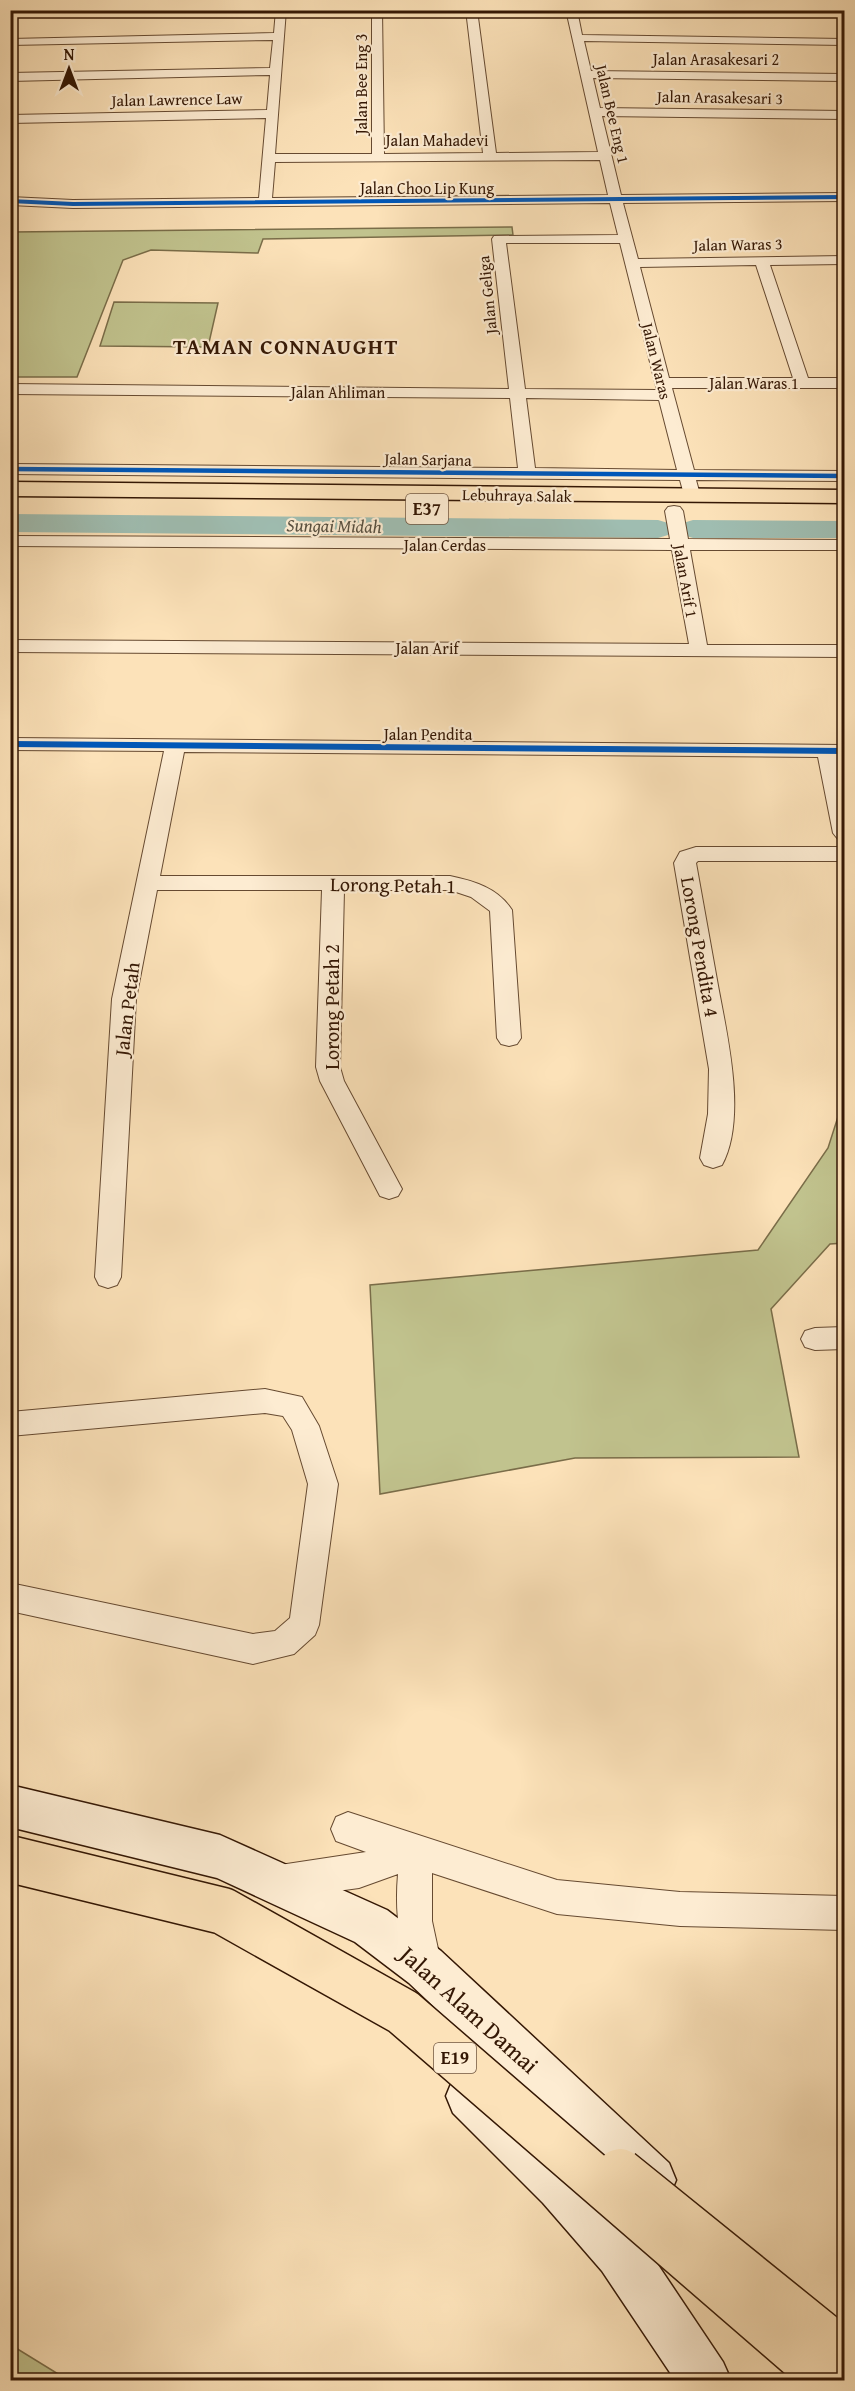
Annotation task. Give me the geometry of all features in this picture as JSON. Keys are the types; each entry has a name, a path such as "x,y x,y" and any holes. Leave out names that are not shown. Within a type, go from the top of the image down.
{"highway":[{"name":"Lebuhraya Salak","path":"10,489 844,497"},
{"name":"Lebuhraya Salak","path":"10,506 844,511"},
{"name":"E19","path":"10,1859 223,1911 403,2013 828,2380"},
{"name":"E19","path":"415,1982 844,2353"}],"main road":[{"name":"Jalan Alam Damai","path":"10,1806 220,1857 371,1926 415,1982 521,2055 674,2200 820,2380"},
{"path":"10,1859 150,1898 191,1916 253,1944 329,1983 389,2027 447,2073 560,2186 612,2244 705,2380"}],"street":[{"path":"265,202 281,10"},
{"name":"Jalan Bee Eng 3","path":"377,10 378,157"},
{"path":"471,10 490,157"},
{"name":"Jalan Bee Eng 1","path":"571,10 624,232"},
{"path":"10,42 279,36"},
{"path":"578,38 844,42"},
{"path":"10,77 276,71"},
{"name":"Jalan Arasakesari 2","path":"586,74 844,77"},
{"name":"Jalan Arasakesari 3","path":"596,112 844,115"},
{"name":"Jalan Lawrence Law","path":"13,122 272,114"},
{"name":"Jalan Mahadevi","path":"269,158 606,156"},
{"name":"Jalan Choo Lip Kung","path":"10,201 73,204 844,196"},
{"name":"Jalan Geliga","path":"527,474 498,239 624,232"},
{"name":"Jalan Waras","path":"624,232 692,497"},
{"name":"Jalan Waras 3","path":"632,263 844,260"},
{"path":"762,261 802,383"},
{"name":"Jalan Waras 1","path":"664,389 844,383"},
{"name":"Jalan Ahliman","path":"10,389 517,393 664,389"},
{"name":"Jalan Sarjana","path":"10,469 844,476"},
{"name":"Jalan Arif 1","path":"674,511 699,650"},
{"name":"Jalan Cerdas","path":"10,541 844,545"},
{"name":"Jalan Arif","path":"10,645 844,651"},
{"name":"Jalan Pendita","path":"10,744 836,751"},
{"name":"Jalan Petah","path":"108,1277 124,999 175,746"},
{"path":"836,751 844,832"},
{"name":"Lorong Pendita 4","path":"713,1158 718,1140 720,1069 685,863 687,857 696,854 844,854"},
{"name":"Lorong Petah 1","path":"148,884 450,884 462,886 494,900 501,910 509,1038"},
{"name":"Lorong Petah 2","path":"333,884 328,1067 332,1081 389,1189"},
{"path":"815,1340 844,1338"},
{"path":"10,1424 265,1401 283,1404 292,1406 305,1426 323,1484 304,1625 283,1644 253,1649 10,1597"},
{"path":"348,1829 557,1897 680,1909 844,1913"},
{"path":"276,1882 359,1870 417,1851"},
{"path":"415,1982 412,1899 417,1851"}],"green space":[{"path":"512,227 513,235 263,239 258,253 151,250 123,260 77,377 11,377 11,232"},
{"path":"114,302 218,303 208,347 100,346"},
{"path":"844,1098 844,1243 830,1244 771,1309 799,1457 575,1458 380,1494 370,1285 758,1250 828,1148"},
{"path":"11,2345 68,2380 11,2380"}],"waterway":[{"name":"Sungai Midah","path":"10,523 658,529"},
{"name":"Sungai Midah","path":"693,529 844,530"}],"cycle path":[{"path":"10,201 73,204 844,197"},
{"path":"10,469 844,476"},
{"path":"10,744 844,751"}],"district":[{"name":"TAMAN CONNAUGHT","path":"286,346"}]}
